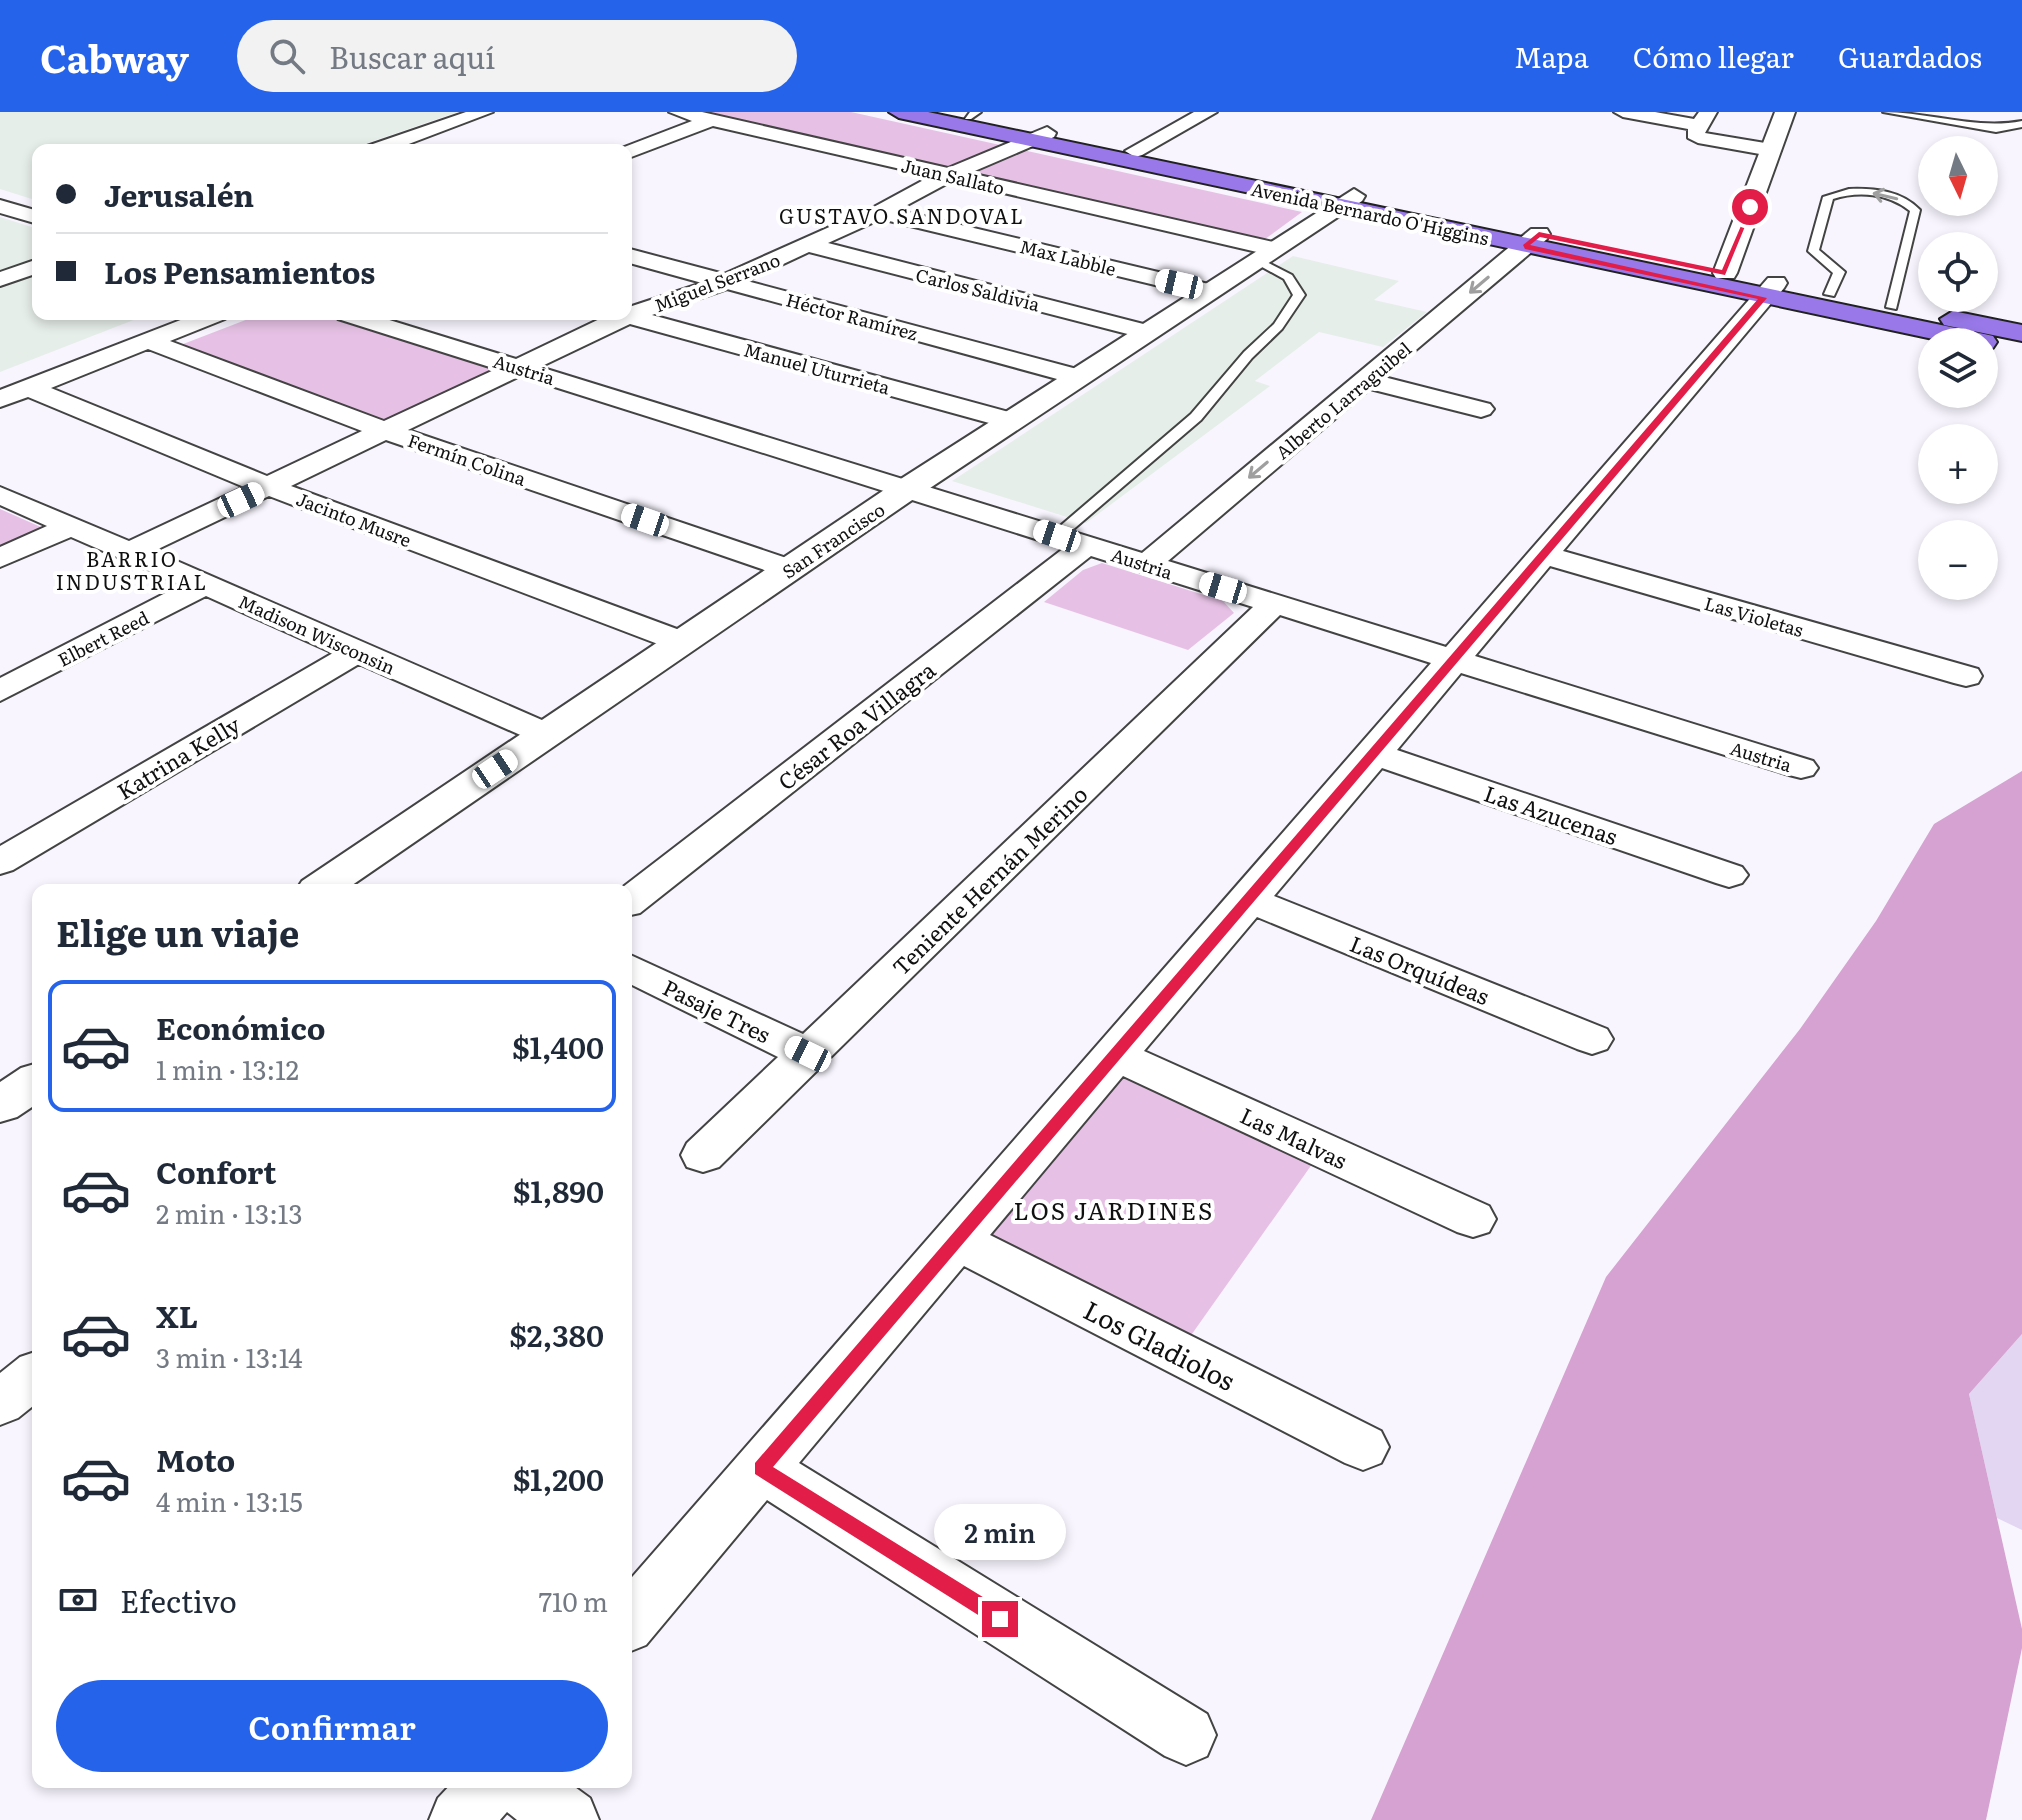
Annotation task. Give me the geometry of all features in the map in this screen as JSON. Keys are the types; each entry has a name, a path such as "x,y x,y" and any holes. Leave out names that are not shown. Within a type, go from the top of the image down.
{"main road":[{"name":"Avenida Bernardo O'Higgins","path":"899,112 1135,151 1346,202"},
{"name":"Avenida Bernardo O'Higgins","path":"956,113 1039,136 1769,290 1926,328"},
{"name":"Avenida Bernardo O'Higgins","path":"1532,240 1725,273 1769,290 1830,294 2022,333"},
{"name":"Avenida Bernardo O'Higgins","path":"1998,345 2022,350"}],"street":[{"path":"391,144 484,112"},
{"name":"Juan Sallato","path":"678,112 948,175 1265,255"},
{"path":"1135,151 1208,112"},
{"path":"1623,112 1703,119 1695,134 1698,137 1771,150"},
{"path":"1725,273 1785,112"},
{"path":"632,151 711,120"},
{"name":"Miguel Serrano","path":"632,313 726,282 879,212 948,175 1039,136"},
{"name":"San Francisco","path":"326,884 907,489 1346,202"},
{"path":"0,206 32,216"},
{"name":"Max Labble","path":"879,212 1209,291"},
{"name":"Alberto Larraguibel","path":"1146,564 1532,240"},
{"name":"Carlos Saldivia","path":"808,245 1147,332"},
{"name":"Héctor Ramírez","path":"632,257 1079,377"},
{"path":"0,279 32,268"},
{"path":"632,1619 1769,290"},
{"name":"Manuel Uturrieta","path":"632,317 1011,421"},
{"path":"0,399 202,320"},
{"name":"Austria","path":"365,320 1801,768"},
{"name":"Miguel Serrano","path":"127,553 615,320"},
{"name":"Fermín Colina","path":"148,341 385,431 790,569"},
{"path":"1365,380 1481,409"},
{"name":"Jacinto Musre","path":"29,388 269,487 682,642"},
{"name":"Madison Wisconsin","path":"0,495 546,734"},
{"path":"0,558 70,526"},
{"name":"César Roa Villagra","path":"632,899 1071,540"},
{"name":"Las Violetas","path":"1543,555 1966,676"},
{"name":"Elbert Reed","path":"0,691 205,585"},
{"name":"Teniente Hernán Merino","path":"703,1155 1274,604"},
{"name":"Katrina Kelly","path":"0,862 357,652"},
{"name":"Las Azucenas","path":"1373,753 1729,875"},
{"name":"Las Orquídeas","path":"1248,899 1592,1039"},
{"name":"Pasaje Tres","path":"632,969 808,1054"},
{"name":"Las Malvas","path":"1115,1055 1473,1219"},
{"path":"0,1105 32,1084"},
{"name":"Los Gladiolos","path":"956,1240 1363,1447"},
{"path":"0,1403 32,1377"},
{"path":"761,1468 1186,1735"},
{"path":"460,1820 488,1788"},
{"path":"525,1788 568,1820"}],"lane":[{"path":"1888,112 1996,129 2019,119"},
{"path":"1830,294 1839,272 1813,251 1828,197 1850,192 1882,195 1900,200 1915,210 1892,307"},
{"path":"1071,540 1196,417 1286,316 1299,295 1298,289 1265,255"}],"shaded area":[{"path":"0,112 458,112 365,144 32,144 32,199 0,189"},
{"path":"698,112 851,112 1302,212 1261,242"},
{"path":"0,217 32,227 32,320 134,320 0,372"},
{"path":"1293,256 1399,281 1374,300 1427,312 1383,347 1319,332 1255,381 1270,386 1086,523 952,481"},
{"path":"245,320 335,320 507,373 399,426 178,346"},
{"path":"0,509 43,528 0,547"},
{"path":"1102,563 1223,601 1234,613 1188,650 1044,602 1083,570"},
{"path":"2022,771 2022,1334 1969,1394 2022,1629 2022,1648 1986,1820 1371,1820 1606,1277 1800,1029 1876,921 1934,824"},
{"name":"LOS JARDINES","path":"1124,1073 1315,1160 1187,1341 983,1235"},
{"path":"2022,1334 2022,1530 1997,1518 1969,1394"}],"district":[{"name":"GUSTAVO SANDOVAL","path":"902,215"},
{"name":"BARRIO INDUSTRIAL","path":"132,570"},
{"name":"LOS JARDINES","path":"1114,1209"}],"route":[{"path":"1000,1619 761,1468 1763,298 1525,246 1539,234 1725,273 1750,207"}]}
